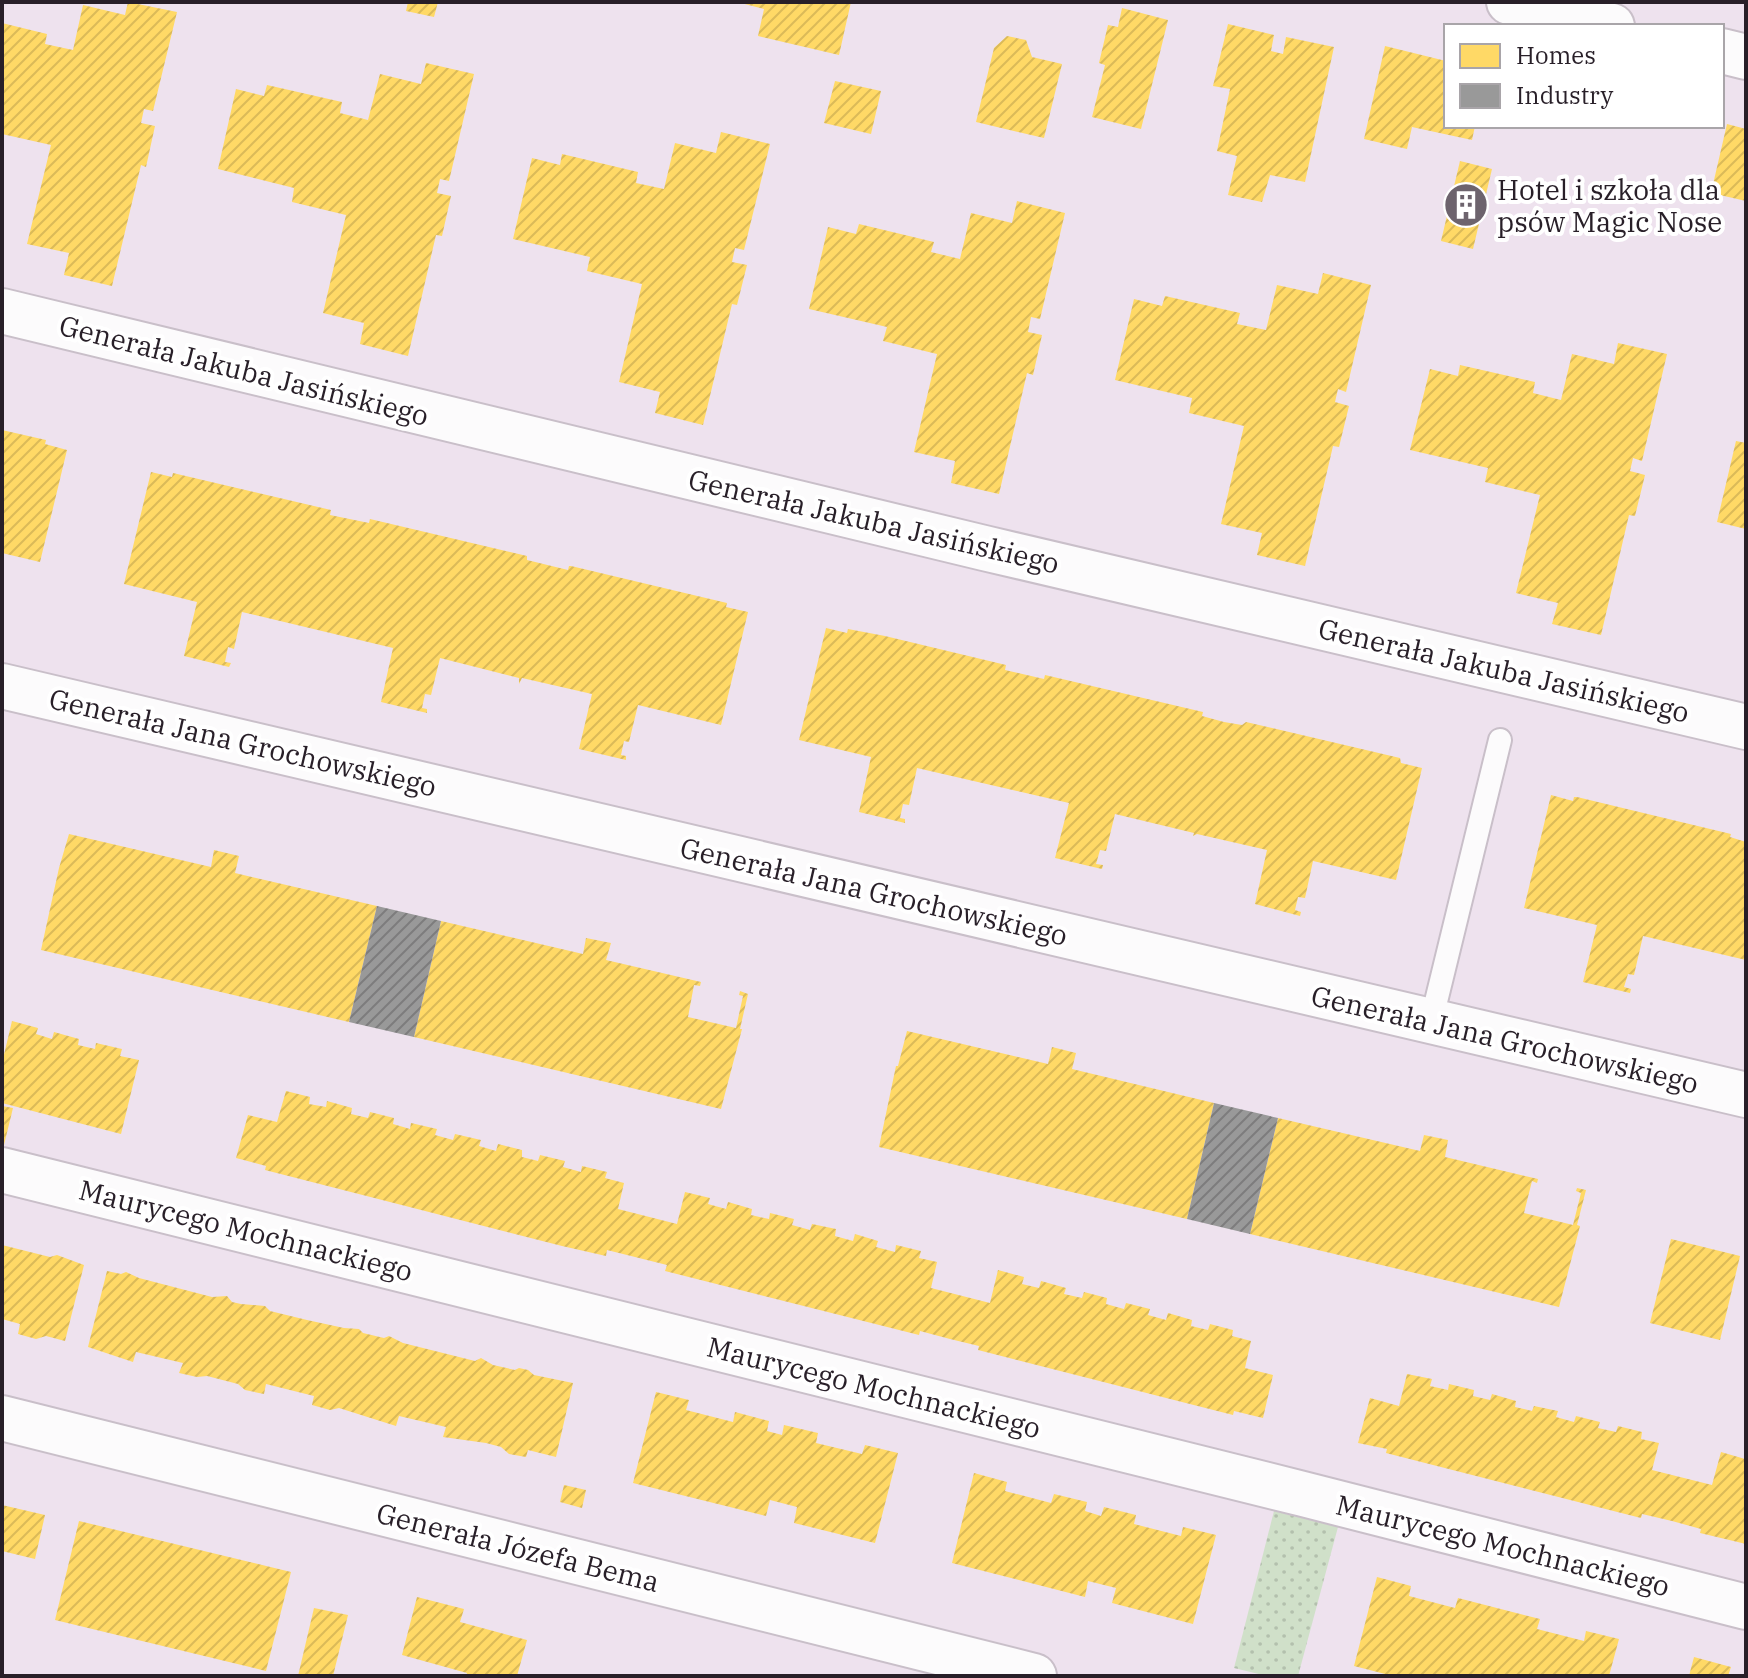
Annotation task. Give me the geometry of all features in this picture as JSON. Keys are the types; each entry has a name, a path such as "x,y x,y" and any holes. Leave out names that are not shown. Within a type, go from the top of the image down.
{"street":[{"path":"1509,2 1603,24"},
{"path":"1724,52 1746,57"},
{"name":"Generała Jakuba Jasińskiego","path":"2,311 968,544 1746,727"},
{"name":"Generała Jana Grochowskiego","path":"2,686 1746,1095"},
{"name":"Maurycego Mochnackiego","path":"2,1170 1746,1607"},
{"name":"Generała Józefa Bema","path":"2,1418 1034,1676"}],"lane":[{"path":"1431,1022 1500,740"}],"green space":[{"path":"1274,1511 1338,1527 1298,1676 1267,1676 1234,1668"}],"building: Homes":[{"path":"128,2 177,12 153,111 144,109 141,123 155,126 146,167 141,165 112,286 64,275 69,253 27,244 51,145 2,134 2,23 47,34 45,44 73,50 83,5 125,15"},
{"path":"408,2 438,2 434,17 406,11"},
{"path":"737,2 851,2 839,55 758,36 764,9"},
{"path":"1122,8 1168,20 1141,129 1092,117 1105,65 1099,63 1108,25 1118,27"},
{"path":"1228,24 1274,35 1271,51 1283,54 1286,37 1334,47 1305,182 1270,175 1262,202 1228,195 1237,156 1217,151 1230,89 1213,86"},
{"path":"1007,36 1026,40 1032,57 1062,64 1044,138 976,122 994,48"},
{"path":"1385,46 1444,61 1444,128 1475,128 1472,140 1412,127 1407,149 1364,139"},
{"path":"426,63 474,74 449,181 440,179 437,193 451,196 442,236 436,235 408,356 360,344 364,323 323,313 346,215 292,202 294,188 218,169 236,89 264,96 267,85 342,102 340,113 368,120 380,74 421,84"},
{"path":"835,81 881,91 871,134 824,123"},
{"path":"1727,124 1746,129 1746,201 1711,193"},
{"path":"721,132 770,144 744,250 735,248 732,262 747,265 737,305 732,304 703,425 655,413 660,392 619,382 642,284 587,271 590,257 513,239 532,158 560,165 562,154 638,172 636,183 664,189 675,143 716,153"},
{"name":"Hotel i szkoła dla psów Magic Nose","path":"1460,161 1492,169 1473,249 1441,241"},
{"path":"1017,201 1065,213 1040,319 1031,317 1028,332 1042,335 1033,375 1027,373 999,494 951,483 955,461 914,452 937,354 883,341 887,327 809,309 828,227 856,234 859,224 934,242 931,252 960,259 971,213 1012,223"},
{"path":"1323,273 1371,285 1346,392 1338,389 1335,402 1349,406 1339,447 1333,446 1305,566 1257,555 1262,533 1221,524 1244,426 1189,413 1192,398 1115,380 1134,299 1162,306 1165,296 1240,313 1237,324 1266,330 1277,285 1318,294"},
{"path":"1618,343 1667,354 1642,461 1633,458 1630,471 1645,475 1635,516 1629,515 1601,635 1552,624 1558,603 1516,593 1540,495 1485,482 1488,468 1410,450 1430,369 1458,376 1460,365 1535,382 1533,393 1561,400 1572,354 1614,364"},
{"path":"2,430 46,440 45,444 67,450 40,562 2,553"},
{"path":"1736,441 1746,443 1746,529 1717,522"},
{"path":"151,472 172,477 173,473 331,510 330,515 369,523 370,519 527,556 527,560 568,570 571,566 727,603 726,607 748,612 721,725 638,705 629,742 624,741 621,755 626,756 626,760 579,749 592,694 522,678 519,684 519,678 440,658 431,695 425,694 422,708 427,709 427,713 381,702 393,648 242,612 234,649 228,647 225,662 231,663 229,667 184,656 197,602 124,584"},
{"path":"826,628 885,636 1006,665 1005,670 1044,679 1045,675 1203,712 1202,716 1224,722 1242,725 1246,722 1400,758 1401,763 1422,768 1396,880 1313,861 1305,898 1298,897 1295,910 1301,912 1300,916 1255,904 1267,850 1197,834 1193,836 1194,833 1115,814 1106,851 1100,850 1096,864 1103,865 1102,869 1055,858 1069,803 917,768 909,805 903,804 900,818 905,819 905,823 859,812 871,757 799,740"},
{"path":"1551,795 1573,801 1577,797 1731,834 1730,837 1746,842 1746,960 1643,936 1634,975 1628,974 1624,987 1631,989 1630,993 1583,982 1597,925 1524,908"},
{"path":"69,834 211,867 214,850 239,856 235,873 377,906 349,1022 41,950"},
{"path":"441,921 583,954 586,938 611,943 606,960 701,982 700,986 694,985 688,1017 736,1028 743,996 739,995 740,991 748,994 721,1109 414,1037"},
{"path":"12,1021 38,1028 36,1034 52,1039 54,1032 79,1039 78,1045 95,1049 96,1043 122,1049 120,1056 139,1060 121,1134 2,1103 2,1063"},
{"path":"907,1031 1048,1064 1052,1047 1076,1053 1072,1069 1214,1103 1187,1219 879,1147 896,1066"},
{"path":"286,1091 310,1097 309,1104 326,1107 327,1101 352,1108 351,1114 368,1118 370,1112 394,1118 393,1124 410,1129 411,1123 437,1129 435,1135 453,1140 455,1134 481,1140 479,1146 496,1151 498,1144 522,1150 522,1157 538,1161 540,1155 565,1161 563,1167 581,1172 582,1166 607,1172 605,1178 624,1183 618,1209 677,1224 685,1192 710,1198 708,1204 726,1209 728,1202 752,1209 751,1215 769,1219 770,1213 794,1219 792,1225 810,1230 812,1224 836,1229 835,1236 853,1241 855,1234 878,1241 876,1247 895,1252 896,1245 921,1251 919,1258 937,1262 931,1288 990,1303 998,1270 1024,1277 1022,1284 1039,1288 1041,1281 1066,1288 1064,1294 1082,1298 1084,1292 1107,1298 1106,1304 1124,1309 1126,1303 1150,1309 1148,1315 1166,1320 1168,1313 1192,1320 1191,1326 1208,1330 1210,1324 1233,1330 1232,1336 1251,1341 1245,1368 1273,1375 1263,1418 1234,1411 1233,1415 978,1350 979,1346 920,1331 919,1335 665,1271 667,1265 607,1250 606,1256 562,1246 265,1170 266,1166 236,1158 248,1115 277,1122"},
{"path":"2,1106 13,1108 3,1149 2,1148"},
{"path":"1278,1118 1420,1151 1424,1135 1448,1140 1445,1157 1538,1179 1537,1183 1532,1181 1524,1213 1573,1225 1581,1193 1576,1191 1577,1188 1586,1190 1559,1307 1250,1234"},
{"path":"1671,1239 1740,1256 1720,1340 1650,1323"},
{"path":"2,1245 50,1257 57,1255 84,1265 65,1341 18,1334 20,1324 2,1319"},
{"path":"107,1271 126,1272 212,1297 227,1296 232,1302 265,1306 270,1311 359,1329 363,1333 384,1338 389,1336 403,1343 475,1361 481,1358 493,1365 528,1370 534,1375 573,1383 556,1457 528,1450 526,1457 509,1454 501,1447 486,1443 443,1437 446,1427 399,1416 396,1426 339,1408 330,1410 312,1405 314,1396 266,1384 264,1394 245,1390 238,1384 207,1376 179,1373 183,1363 136,1352 133,1362 88,1347"},
{"path":"1407,1374 1432,1379 1430,1386 1448,1390 1449,1384 1474,1390 1473,1396 1490,1400 1492,1394 1516,1401 1515,1407 1532,1411 1534,1406 1558,1411 1556,1417 1574,1422 1576,1416 1600,1422 1598,1428 1616,1432 1618,1426 1642,1432 1641,1439 1659,1443 1652,1470 1712,1485 1721,1452 1745,1459 1746,1544 1700,1533 1701,1529 1672,1521 1642,1514 1641,1518 1386,1453 1387,1449 1358,1443 1370,1398 1399,1406"},
{"path":"656,1392 689,1400 686,1410 733,1422 735,1412 769,1421 767,1431 782,1435 784,1425 818,1433 816,1443 862,1454 865,1445 898,1453 875,1543 794,1523 797,1507 770,1500 766,1516 633,1483"},
{"path":"974,1473 1007,1482 1005,1491 1051,1503 1054,1494 1087,1502 1085,1511 1101,1516 1104,1507 1136,1515 1134,1524 1181,1536 1183,1527 1216,1535 1193,1624 1112,1603 1116,1588 1088,1581 1085,1597 952,1563"},
{"path":"564,1485 586,1490 582,1508 560,1502"},
{"path":"2,1505 45,1515 35,1559 2,1551"},
{"path":"79,1521 291,1572 266,1671 55,1620"},
{"path":"1377,1577 1411,1586 1409,1596 1455,1608 1458,1598 1540,1619 1537,1629 1584,1641 1586,1631 1619,1639 1609,1676 1393,1676 1354,1666"},
{"path":"417,1597 464,1609 460,1622 527,1640 517,1676 466,1676 467,1673 402,1655"},
{"path":"314,1608 348,1615 333,1676 298,1676"},
{"path":"1694,1657 1731,1667 1728,1676 1689,1676"}],"building: Industry":[{"path":"377,906 441,921 414,1037 349,1022"},
{"path":"1214,1103 1278,1118 1250,1234 1187,1219"}],"place":[{"name":"Hotel i szkoła dla psów Magic Nose","path":"1466,205"}]}
